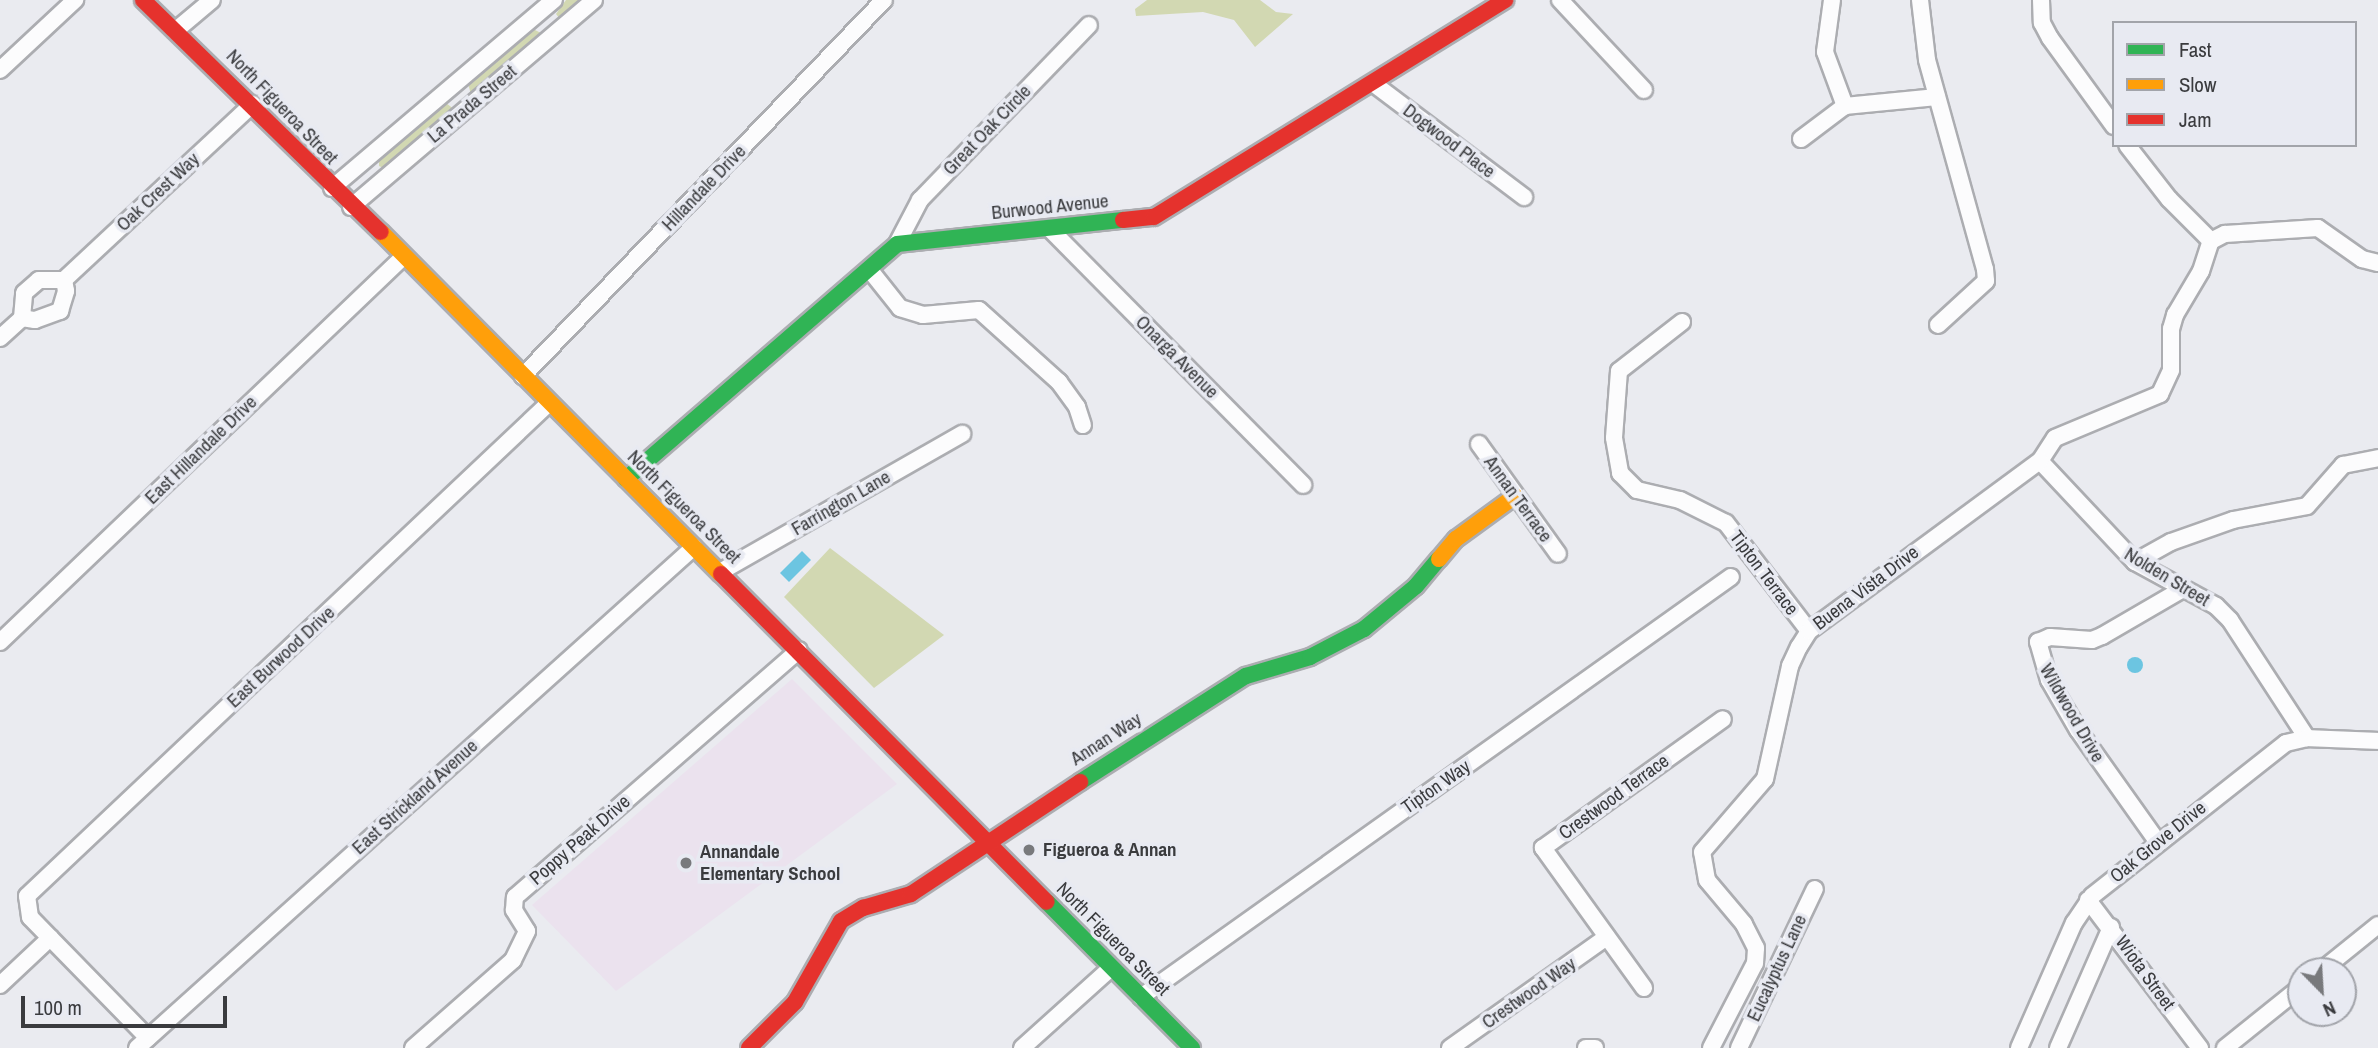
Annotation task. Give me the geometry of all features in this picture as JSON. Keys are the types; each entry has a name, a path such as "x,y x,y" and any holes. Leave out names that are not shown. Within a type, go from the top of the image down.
{"street":[{"path":"0,71 75,0"},
{"name":"North Figueroa Street","path":"143,0 253,104 332,188 799,650 1192,1048"},
{"path":"175,31 212,0"},
{"name":"La Prada Street","path":"332,188 554,0"},
{"name":"La Prada Street","path":"351,207 594,0"},
{"name":"Hillandale Drive","path":"523,376 884,0"},
{"name":"Burwood Avenue","path":"897,244 1139,219 1168,211 1505,0"},
{"path":"1560,0 1644,90"},
{"path":"1832,0 1825,52 1844,106"},
{"path":"1920,0 1920,27 1986,281 1938,325"},
{"path":"2041,0 2042,23 2050,38 2112,124"},
{"path":"538,13 556,32"},
{"name":"Great Oak Circle","path":"897,244 920,200 1089,25"},
{"name":"Dogwood Place","path":"1374,84 1524,197"},
{"path":"451,86 469,107"},
{"path":"1801,139 1844,106 1937,97"},
{"name":"Oak Crest Way","path":"64,280 253,104"},
{"path":"2129,147 2169,199 2211,241 2225,234 2318,228 2362,259 2378,263"},
{"name":"Onarga Avenue","path":"1050,229 1303,485"},
{"name":"Buena Vista Drive","path":"1755,963 1753,936 1707,880 1702,852 1765,779 1790,666 1809,631 2039,461 2055,438 2160,394 2171,370 2171,329 2175,315 2201,271 2211,241"},
{"path":"626,479 897,244"},
{"name":"East Hillandale Drive","path":"0,642 402,258"},
{"path":"869,269 900,308 923,316 952,309 979,310 1059,382 1077,407 1083,425"},
{"path":"0,338 22,317 24,293 39,280 64,280 66,291 60,311 48,318 22,317"},
{"name":"Tipton Terrace","path":"1682,322 1619,370 1614,438 1619,472 1637,490 1679,500 1726,523 1809,631"},
{"name":"East Burwood Drive","path":"50,938 30,917 27,896 550,403"},
{"name":"Farrington Lane","path":"720,572 962,434"},
{"name":"Annan Terrace","path":"1479,444 1558,554"},
{"path":"2135,562 2171,542 2233,520 2306,506 2343,466 2378,458"},
{"name":"Nolden Street","path":"2039,461 2135,562 2181,590 2216,606 2230,620 2307,738"},
{"name":"Annan Way","path":"749,1048 795,1002 841,921 863,908 911,894 1213,694 1246,676 1310,657 1364,629 1416,586 1456,540 1515,496"},
{"name":"East Strickland Avenue","path":"142,1043 694,547"},
{"name":"Tipton Way","path":"1141,997 1731,577"},
{"name":"Wildwood Drive","path":"2157,841 2077,730 2049,680 2038,642 2049,637 2092,640 2181,590"},
{"name":"Poppy Peak Drive","path":"412,1048 513,960 527,931 514,911 515,897 799,650"},
{"name":"Crestwood Terrace","path":"1644,988 1543,848 1723,719"},
{"name":"Oak Grove Drive","path":"2019,1048 2088,900 2157,841 2266,755 2286,743 2307,738 2378,741"},
{"name":"Eucalyptus Lane","path":"1739,1048 1773,970 1815,889"},
{"name":"Wiota Street","path":"2088,900 2200,1048"},
{"path":"2338,957 2378,925"},
{"path":"2058,1048 2111,927"},
{"name":"Crestwood Way","path":"1450,1048 1607,937"},
{"path":"0,985 50,938 142,1043"},
{"path":"1711,1048 1755,963 1773,970"},
{"path":"1022,1048 1111,968"},
{"path":"2225,1048 2287,998"},
{"path":"1586,1048 1595,1048"}],"shaded area":[{"name":"Annandale Elementary School","path":"792,679 897,784 616,991 532,905"}],"green space":[{"path":"566,0 587,0 560,19 556,14"},
{"path":"1147,0 1260,0 1276,12 1293,14 1255,47 1234,20 1203,12 1136,16 1135,9"},
{"path":"533,29 543,34 471,95 468,83"},
{"path":"446,103 455,110 388,170 379,166 379,160"},
{"path":"830,548 944,635 874,688 784,597"}],"water":[{"path":"802,551 811,560 789,582 780,573"},
{"path":"2135,657 2143,665 2135,673 2127,665"}],"traffic: fast":[{"path":"626,479 897,244 1123,220"},
{"path":"1080,782 1246,676 1310,657 1364,629 1416,586 1439,559"},
{"path":"1047,902 1192,1048"}],"traffic: slow":[{"path":"381,232 721,574"},
{"path":"1439,559 1456,539 1515,496"}],"traffic: jam":[{"path":"143,0 381,232"},
{"path":"1123,220 1154,217 1505,0"},
{"path":"721,574 1047,902"},
{"path":"749,1048 795,1002 841,921 863,908 911,894 1080,782"}],"place":[{"name":"Figueroa & Annan","path":"1029,850"},
{"name":"Annandale Elementary School","path":"686,863"}]}
